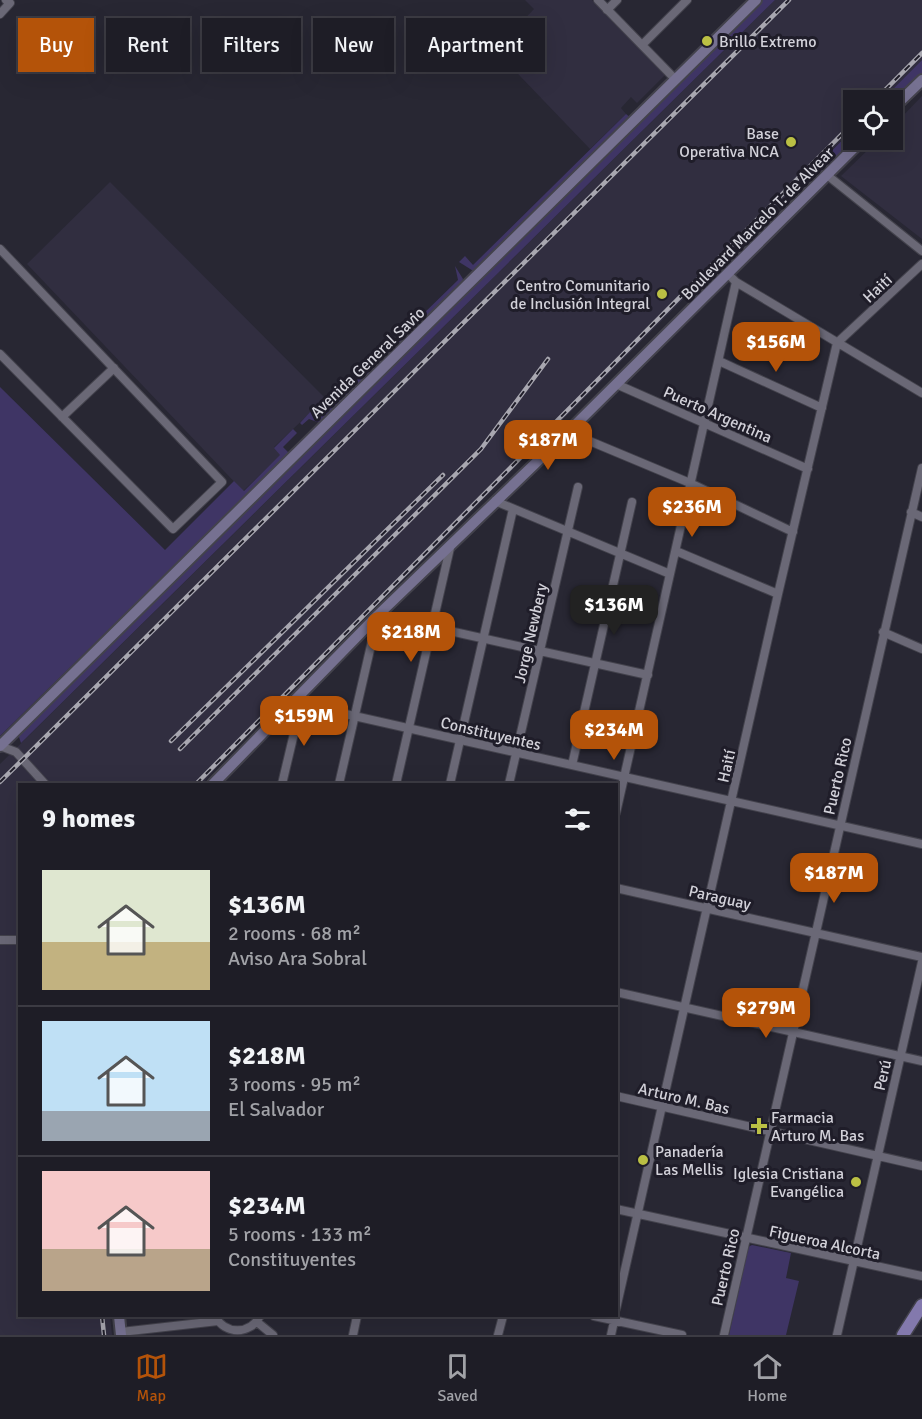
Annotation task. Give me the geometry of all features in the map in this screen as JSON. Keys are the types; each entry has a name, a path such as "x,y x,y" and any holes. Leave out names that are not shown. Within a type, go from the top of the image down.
{"main road":[{"name":"Avenida General Savio","path":"0,746 676,80 752,2"},
{"path":"903,99 922,80"},
{"name":"Boulevard Marcelo T. de Alvear","path":"214,783 298,701 378,615 450,548 495,501 616,384 732,278 852,150"},
{"path":"903,1335 922,1305"},
{"path":"119,1317 121,1334"},
{"path":"912,1335 922,1320"}],"street":[{"path":"0,14 10,3 6,0"},
{"path":"598,0 676,80"},
{"path":"608,10 617,0"},
{"path":"642,45 687,0"},
{"path":"827,175 922,251"},
{"path":"0,354 173,529 222,482 1,253"},
{"name":"Haití","path":"618,1300 837,343 922,264"},
{"path":"618,805 719,360 732,278 922,393"},
{"path":"719,360 822,408"},
{"path":"62,417 114,368"},
{"name":"Puerto Argentina","path":"616,384 808,469"},
{"path":"568,432 690,483 793,532"},
{"name":"Puerto Rico","path":"724,1335 922,468"},
{"name":"Jorge Newbery","path":"508,783 578,487"},
{"path":"495,501 670,574"},
{"path":"572,765 632,502"},
{"path":"450,783 513,508"},
{"path":"911,512 922,518"},
{"path":"396,783 450,548"},
{"path":"676,551 778,594"},
{"path":"339,783 378,615 648,675"},
{"path":"883,632 922,649"},
{"path":"282,783 298,701"},
{"name":"Constituyentes","path":"298,701 516,753 922,844"},
{"path":"0,746 16,752 44,783"},
{"name":"Paraguay","path":"618,888 922,957"},
{"path":"0,940 18,940"},
{"name":"Perú","path":"837,1335 922,962"},
{"path":"618,992 922,1061"},
{"name":"Arturo M. Bas","path":"618,1096 922,1166"},
{"name":"Figueroa Alcorta","path":"618,1209 922,1276"},
{"path":"353,1335 357,1317"},
{"path":"498,1335 503,1317"},
{"path":"121,1334 216,1318 224,1332 240,1333 258,1319 273,1335"},
{"path":"611,1335 615,1318 682,1335"}],"shaded area":[{"path":"525,0 592,0 666,74 637,103 631,97 621,108 626,114 590,149 516,72 545,72 545,18 525,18 534,9"},
{"path":"762,0 775,0 21,743 18,734"},
{"path":"775,0 922,0 922,60 892,90 843,90 843,139 224,759 203,783 18,783 18,1317 110,1317 112,1335 0,1335 0,764"},
{"path":"922,60 922,75 903,95 903,90 892,90"},
{"path":"922,96 922,239 841,176 868,150 903,150 903,116"},
{"path":"626,114 631,118 475,272 459,262 465,256 473,265"},
{"path":"843,139 843,150 847,150 823,173 817,166"},
{"path":"110,182 332,405 318,418 311,412 274,447 281,455 243,491 27,264"},
{"path":"455,266 463,279 461,285 379,366 375,361 458,280"},
{"path":"372,365 376,368 320,423 309,419 302,425 300,423 311,411 318,418"},
{"path":"0,387 165,550 234,481 244,491 280,455 274,448 293,429 297,433 283,447 289,453 0,736"},
{"path":"752,1245 791,1253 786,1278 799,1281 786,1335 729,1335 748,1247"}],"railway":[{"path":"0,782 789,0"},
{"path":"885,90 922,53"},
{"path":"197,783 843,133"},
{"path":"180,749 481,449 548,359"},
{"path":"171,741 443,475"},
{"path":"102,1317 104,1335"}],"place":[{"name":"Brillo Extremo","path":"707,41"},
{"name":"Base Operativa NCA","path":"791,142"},
{"name":"Centro Comunitario de Inclusión Integral","path":"662,294"},
{"name":"Farmacia Arturo M. Bas","path":"759,1126"},
{"name":"Panadería Las Mellis","path":"643,1160"},
{"name":"Iglesia Cristiana Evangélica","path":"856,1182"}]}
